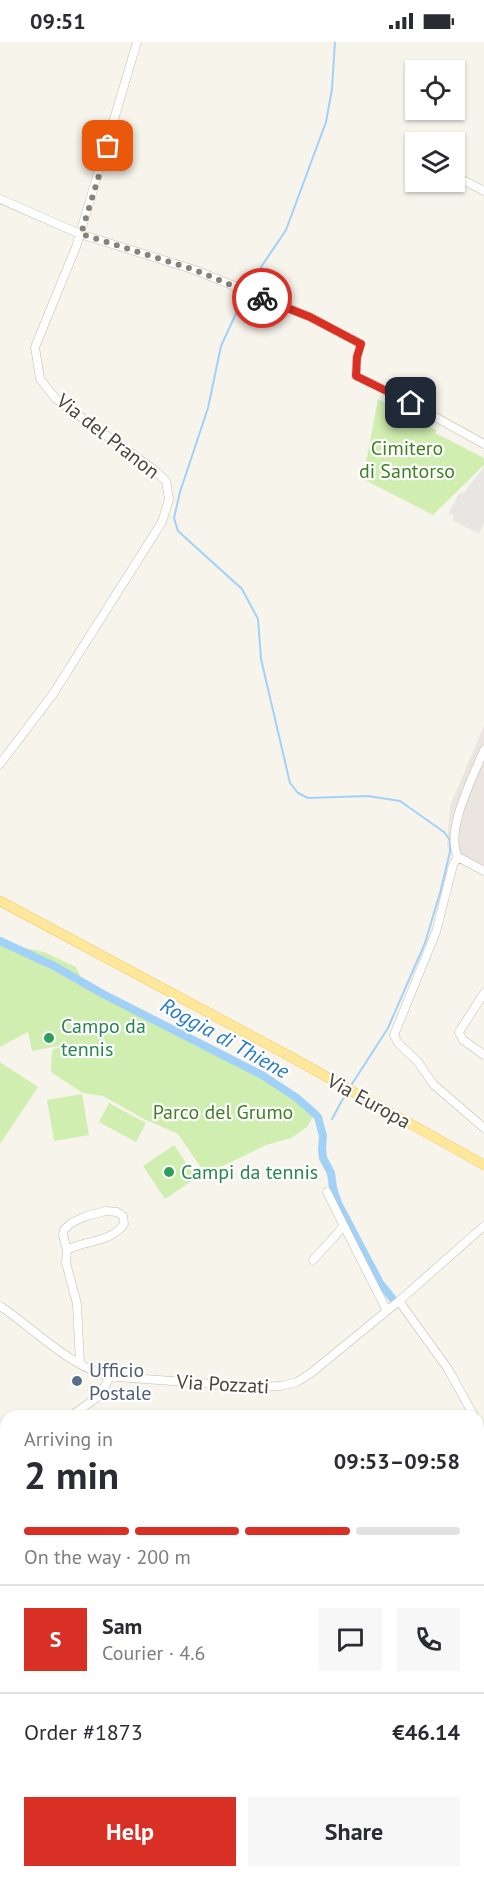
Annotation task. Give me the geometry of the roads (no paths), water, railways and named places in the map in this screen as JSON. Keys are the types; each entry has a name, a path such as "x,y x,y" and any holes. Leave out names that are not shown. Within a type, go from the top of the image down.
{"main road":[{"name":"Via Europa","path":"0,901 293,1058 484,1165"}],"street":[{"name":"Via del Pranon","path":"0,764 53,694 162,522 170,499 166,481 153,469 56,399 40,379 35,347 81,234 137,42"},
{"path":"465,181 484,191"},
{"path":"0,199 81,234 195,270 310,317 361,344 357,357 356,376 392,393 484,444"},
{"path":"484,750 457,814 455,849 458,857 484,872"},
{"path":"458,857 453,865 436,932 394,1035 434,1084 484,1128"},
{"path":"484,993 459,1032 463,1040 484,1055"},
{"path":"327,1192 387,1311"},
{"path":"67,1250 115,1234 124,1224 123,1216 117,1212 106,1211 71,1222 64,1230 66,1263 77,1304 80,1364"},
{"path":"313,1260 344,1226"},
{"name":"Via Pozzati","path":"0,1306 80,1364 98,1374 110,1377 244,1387 281,1386 297,1382 311,1373 399,1301 484,1226"},
{"path":"399,1301 448,1369 471,1410"},
{"path":"79,1410 99,1396 110,1377"}],"waterway":[{"path":"247,288 286,230 326,122 332,89 335,42"},
{"path":"245,294 221,346 208,408 180,492 174,518 178,531 242,589 258,619 261,659 290,783 298,793 308,798 368,796 400,801 444,832 450,840 450,852 425,943 388,1028 352,1084"},
{"name":"Roggia di Thiene","path":"0,941 54,966 103,994 262,1075 297,1098 314,1113 318,1117 323,1136 323,1158 331,1173 338,1203 380,1283 392,1298"},
{"path":"332,1119 345,1095"}],"place":[{"name":"Campo da tennis","path":"49,1038"},
{"name":"Campi da tennis","path":"169,1172"},
{"name":"Ufficio Postale","path":"77,1381"}],"park label":[{"name":"Cimitero di Santorso","path":"407,460"},
{"name":"Parco del Grumo","path":"223,1112"}]}
